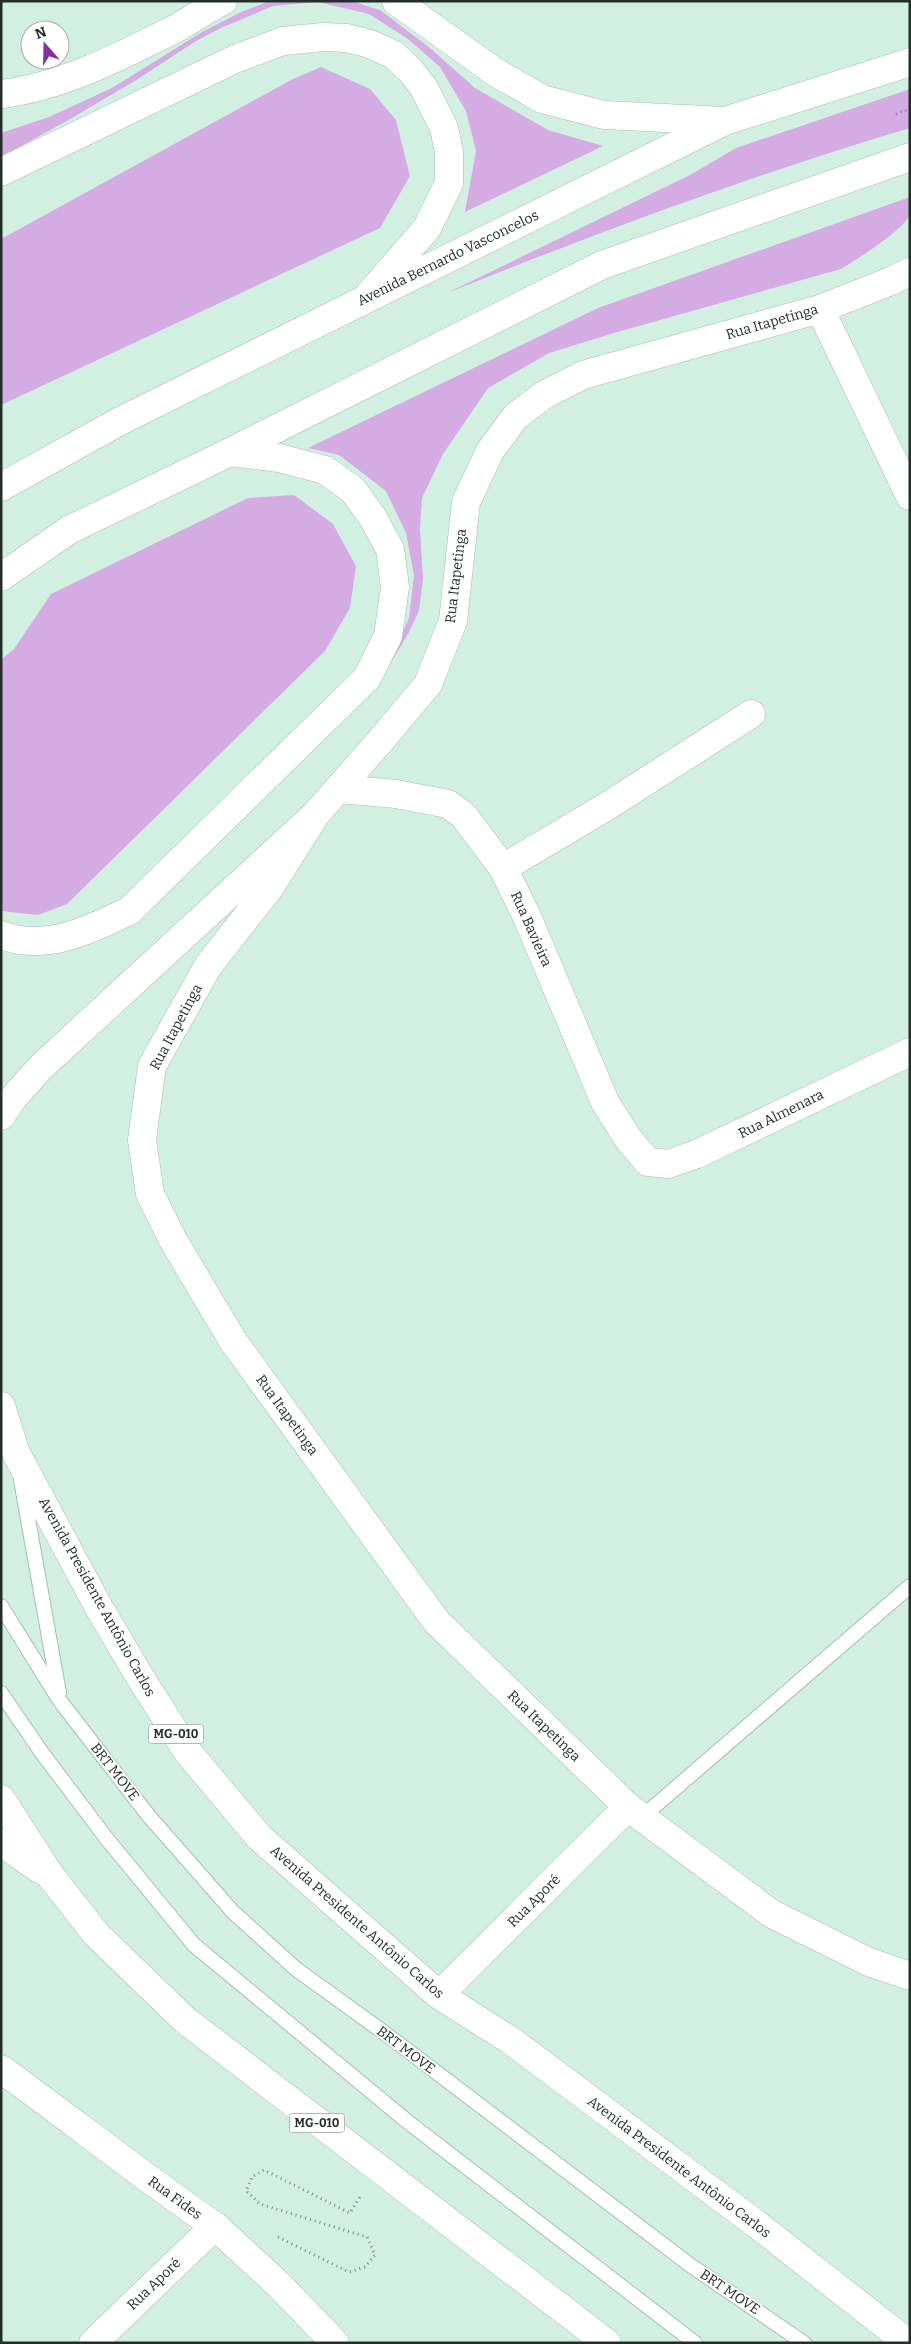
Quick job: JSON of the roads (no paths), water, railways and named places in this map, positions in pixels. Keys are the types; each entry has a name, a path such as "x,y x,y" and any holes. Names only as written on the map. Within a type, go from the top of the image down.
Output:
{"main road":[{"path":"1,94 42,87 85,70 177,28 224,1"},
{"path":"396,1 494,72 542,99 604,115 725,121"},
{"path":"1,172 235,59 283,42 323,37 347,38 370,44 394,55 410,70 424,88 444,128 449,152 449,183 427,228 368,296"},
{"name":"Avenida Bernardo Vasconcelos","path":"1,487 122,420 368,296 725,121 910,62"},
{"path":"1,577 69,530 230,452 602,265 910,157"},
{"name":"Rua Itapetinga","path":"910,272 820,309 583,374 544,395 516,416 490,451 466,502 453,621 428,684 316,814 270,887 208,966 152,1066 142,1140 150,1194 173,1240 233,1340 436,1621 635,1812 772,1914 869,1962 910,1976"},
{"path":"820,309 910,496"},
{"path":"1,935 16,940 51,941 89,930 129,911 367,678 388,636 395,587 390,549 353,490 326,470 279,458 230,452"},
{"path":"503,868 609,805 751,714"},
{"name":"Rua Bavieira","path":"339,789 396,794 448,804 464,815 503,868 528,920 605,1102 629,1140 648,1162"},
{"path":"1,1116 14,1096 41,1067 316,814"},
{"name":"Rua Almenara","path":"648,1162 668,1164 697,1154 910,1052"},
{"name":"Avenida Presidente Antônio Carlos","path":"1,1406 16,1453 98,1606 187,1751 259,1837 439,1995 526,2052 755,2223 908,2343"},
{"name":"MG-010","path":"1,1799 52,1878 96,1934 185,2020 376,2169 607,2343"},
{"name":"Rua Aporé","path":"439,1995 635,1812"},
{"path":"1,1842 52,1878"},
{"name":"Rua Fides","path":"1,2069 214,2226 279,2285 335,2343"},
{"name":"Rua Aporé","path":"93,2343 214,2226"}],"lane":[{"name":"BRT MOVE","path":"16,1453 60,1701"},
{"path":"635,1812 910,1586"},
{"name":"BRT MOVE","path":"1,1606 60,1701 148,1815 233,1912 296,1969 386,2034 690,2265 804,2343"},
{"path":"1,1693 42,1753 107,1839 194,1945 408,2122 695,2343"}]}
